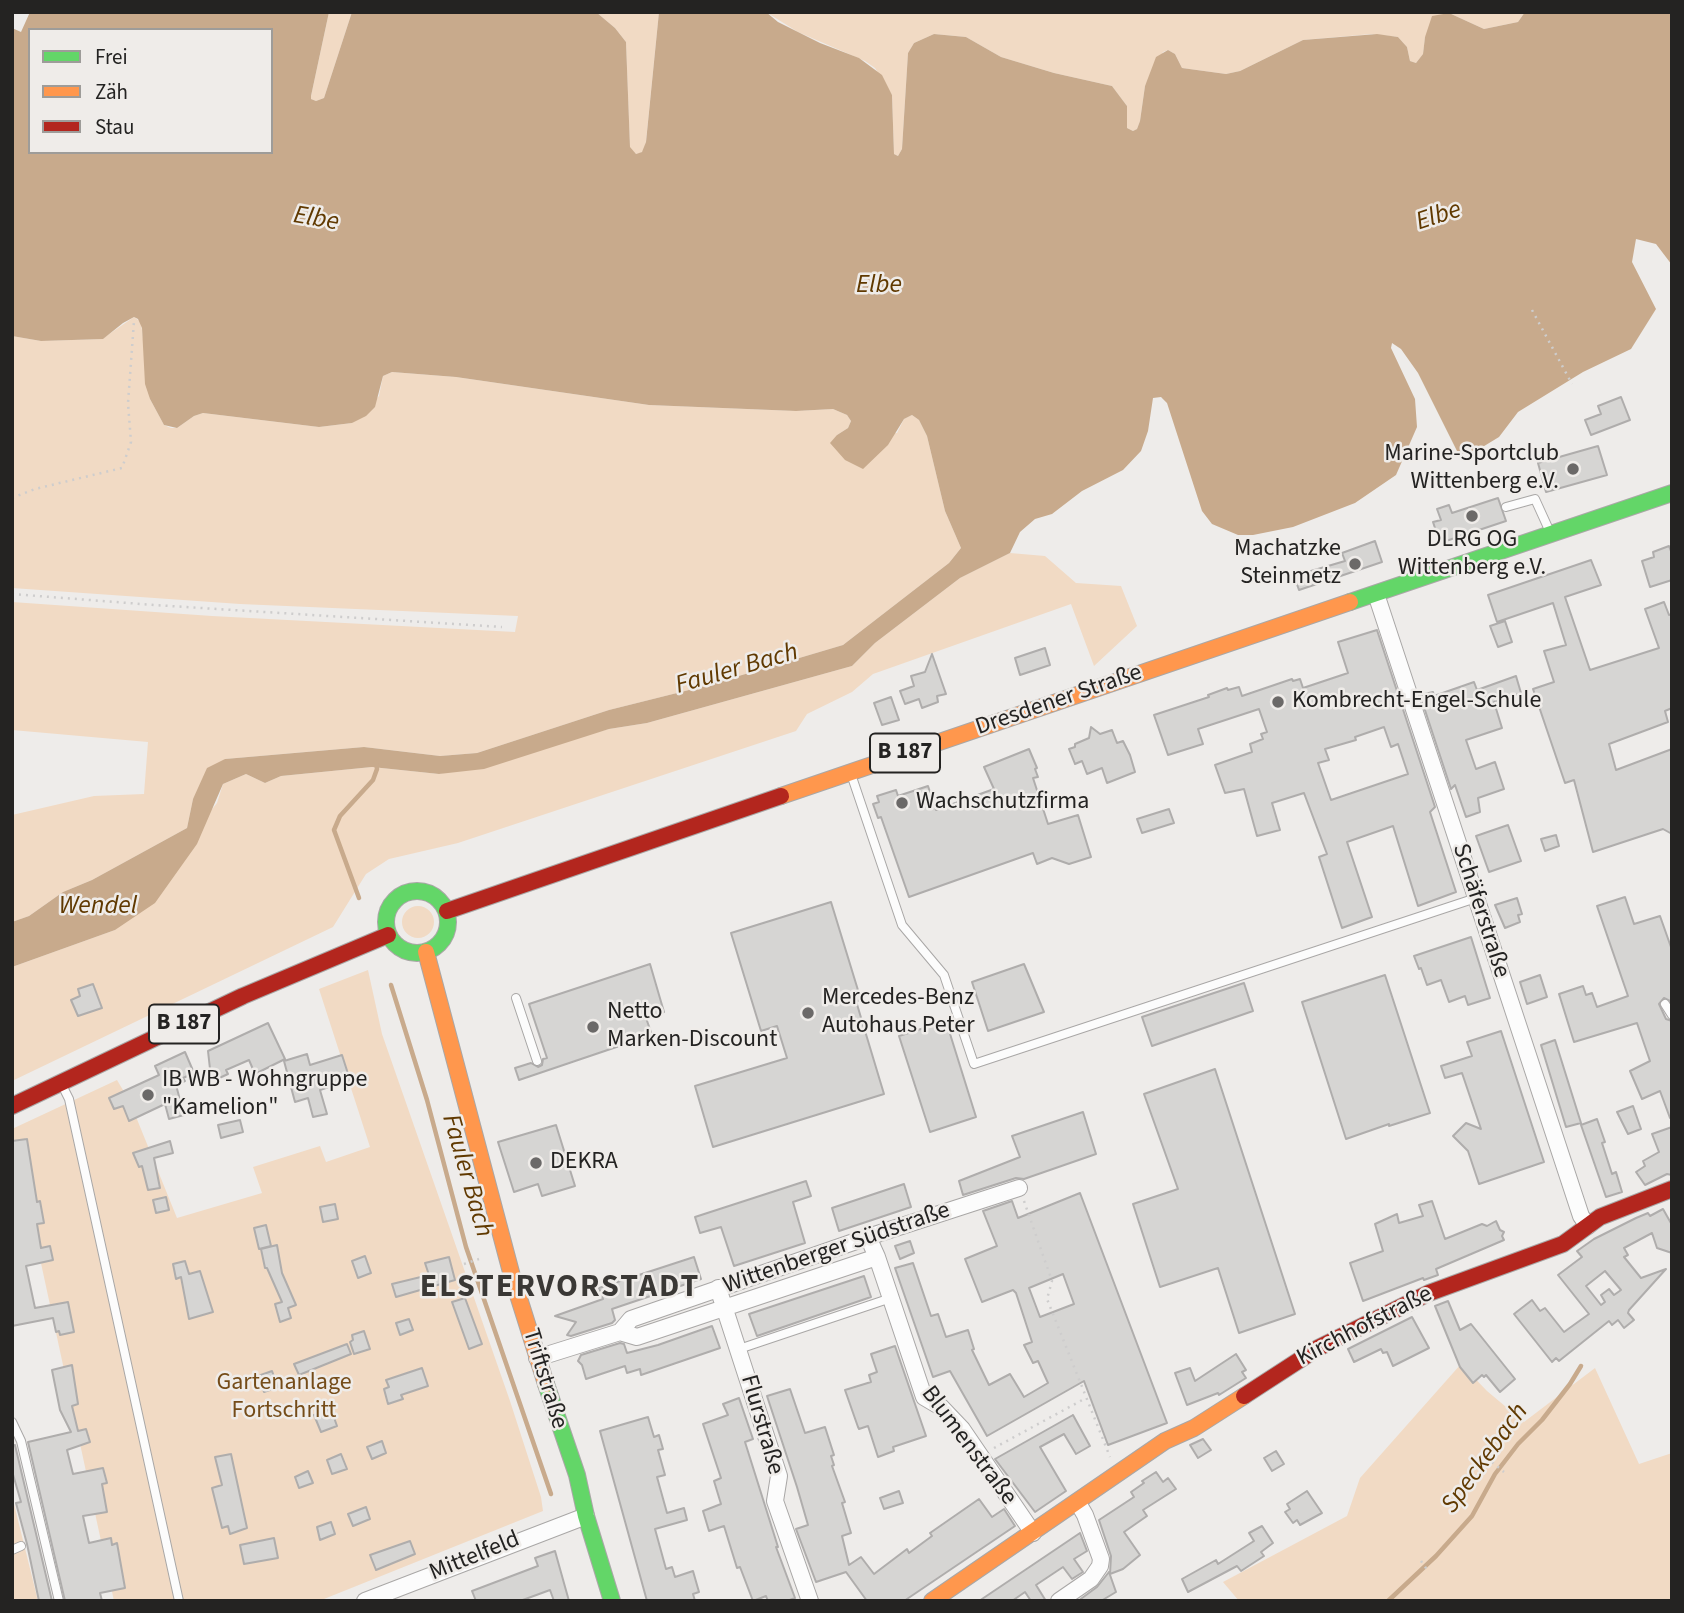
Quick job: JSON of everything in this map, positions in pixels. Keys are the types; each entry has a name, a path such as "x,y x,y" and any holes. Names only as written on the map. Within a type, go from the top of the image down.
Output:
{"main road":[{"name":"Dresdener Straße","path":"447,911 535,878 1672,494"},
{"path":"405,893 430,893 447,911 449,924 445,936 438,946 426,952 408,952 393,943 388,935 388,910 398,897 405,893"},
{"name":"B 187","path":"12,1106 243,996 388,935"},
{"name":"Triftstraße","path":"426,952 502,1238 537,1359 574,1468 612,1601"},
{"name":"Kirchhofstraße","path":"932,1601 1165,1441 1194,1428 1318,1348 1429,1293 1563,1244 1611,1212 1672,1189"}],"street":[{"name":"Schäferstraße","path":"1376,594 1581,1216 1588,1226"},
{"name":"Wittenberger Südstraße","path":"537,1359 620,1332 631,1318 1019,1188"},
{"name":"Blumenstraße","path":"868,1237 924,1396 948,1414 962,1429 1032,1533"},
{"name":"Wittenberger Südstraße","path":"620,1332 637,1338 877,1257"},
{"name":"Flurstraße","path":"718,1288 779,1476 775,1501 810,1601"},
{"path":"1059,1601 1091,1579 1100,1566 1101,1559 1078,1503"},
{"name":"Mittelfeld","path":"365,1601 586,1516"}],"lane":[{"path":"1506,507 1535,499 1551,534"},
{"path":"850,772 902,926 944,975 974,1064 1476,898"},
{"path":"516,998 537,1061"},
{"path":"1665,1004 1672,1015"},
{"path":"61,1083 69,1099 179,1601"},
{"path":"739,1349 891,1298"},
{"path":"12,1422 21,1441 59,1601"},
{"path":"12,1550 21,1546"}],"path":[{"path":"1532,310 1572,383"},
{"path":"12,498 34,489 122,468 131,442 128,403 134,321"},
{"path":"12,594 502,627"},
{"path":"1019,1188 1052,1281 1047,1299 1119,1475"},
{"path":"464,1264 479,1259"},
{"path":"980,1456 1086,1398"},
{"path":"1492,1462 1504,1472"},
{"path":"1421,1561 1428,1571"}],"green space":[{"path":"329,12 352,12 324,98 316,101 311,99 311,96"},
{"path":"596,12 659,12 645,150 640,153 636,154 630,149 626,42 615,28"},
{"path":"766,12 1525,12 1518,22 1484,29 1449,13 1425,37 1423,54 1416,63 1410,61 1407,47 1398,37 1372,34 1303,40 1240,71 1226,74 1182,68 1175,54 1168,50 1163,52 1145,86 1140,121 1137,129 1133,131 1127,128 1127,106 1112,86 1001,57 966,37 934,34 914,43 908,53 902,149 898,156 894,154 892,95 875,68 865,61 798,32"},
{"path":"134,317 141,322 150,399 164,425 171,428 177,428 203,413 319,427 352,423 379,396 383,376 392,372 456,377 649,405 796,411 833,409 847,415 851,421 848,428 837,435 897,433 904,419 912,415 919,420 927,436 945,511 961,548 949,563 843,645 705,686 609,710 477,753 440,756 364,747 225,759 193,799 187,828 92,880 63,892 29,916 12,922 12,815 94,796 144,794 148,742 12,730 12,602 515,632 518,616 240,604 12,588 12,336 41,341 102,339"},
{"path":"1010,553 1045,556 1076,583 1121,586 1137,626 1094,666 1071,604 873,674 852,692 807,714 796,731 458,843 389,859 366,874 333,927 12,1081 12,967 115,930 217,803 223,784 246,774 265,783 281,776 372,767 439,774 609,729 647,723 852,666 875,643 960,578"},
{"path":"418,906 429,911 434,922 429,933 418,938 407,933 402,922 407,911"},
{"name":"Gartenanlage Fortschritt","path":"368,970 382,1034 510,1401 541,1497 543,1511 319,1601 114,1601 12,1129 117,1080 130,1102 177,1218 262,1193 253,1167 320,1146 326,1162 370,1147 319,989"},
{"path":"1461,1364 1487,1391 1524,1422 1595,1368 1639,1464 1672,1453 1672,1601 1239,1601 1223,1582 1347,1516 1360,1478"},
{"path":"12,1496 38,1601 12,1601"}],"water":[{"path":"30,12 329,12 311,96 311,99 316,101 324,98 352,12 596,12 615,28 626,42 630,147 636,154 642,152 646,142 659,12 766,12 778,22 820,43 859,58 882,75 892,95 894,154 898,156 902,149 908,53 914,43 934,34 966,37 1001,57 1112,86 1127,106 1127,128 1133,131 1137,129 1140,121 1145,86 1156,57 1168,50 1175,54 1182,68 1226,74 1240,71 1303,40 1377,34 1398,37 1407,47 1410,61 1416,63 1423,54 1432,16 1449,13 1484,29 1518,22 1525,12 1672,12 1672,265 1656,244 1636,239 1632,262 1656,309 1631,349 1583,372 1518,412 1499,437 1476,451 1461,454 1457,451 1418,373 1401,349 1392,343 1391,348 1415,399 1417,427 1396,475 1355,503 1293,527 1253,535 1238,535 1212,524 1202,511 1167,403 1161,397 1153,398 1148,431 1141,451 1123,470 1082,491 1052,514 1035,519 1020,532 1010,553 960,578 875,643 852,666 647,723 609,729 484,769 439,774 372,767 281,776 265,783 246,774 223,784 197,844 155,903 115,930 12,967 12,922 29,916 63,892 92,880 187,828 193,799 207,768 225,759 364,747 440,756 477,753 609,710 705,686 843,645 949,563 961,548 945,511 927,436 919,420 912,415 904,419 888,445 863,469 845,460 830,443 848,428 851,421 847,415 833,409 796,411 649,405 456,377 392,372 383,376 375,407 366,416 352,423 319,427 203,413 177,428 164,425 145,384 142,328 138,319 134,317 123,323 103,339 41,341 12,336 12,28 21,32"}],"building":[{"path":"1621,397 1630,420 1591,435 1585,420 1601,414 1598,406"},
{"name":"Marine-Sportclub Wittenberg e.V.","path":"1598,446 1607,475 1546,492 1538,463"},
{"name":"DLRG OG Wittenberg e.V.","path":"1498,498 1506,521 1440,543 1433,522 1441,520 1437,509 1449,505 1452,513"},
{"name":"Machatzke Steinmetz","path":"1375,541 1382,562 1299,590 1294,576 1345,561 1342,553"},
{"path":"1669,546 1672,554 1672,580 1650,587 1642,561 1654,557 1653,552"},
{"path":"1591,560 1601,585 1565,597 1590,670 1659,648 1645,609 1664,602 1669,615 1672,614 1672,708 1665,711 1668,722 1609,744 1616,770 1672,749 1672,834 1663,829 1593,852 1574,780 1565,783 1533,689 1554,682 1544,651 1566,645 1553,603 1497,622 1488,595"},
{"path":"1505,621 1512,642 1498,647 1490,626"},
{"path":"1377,630 1435,807 1430,812 1456,892 1418,906 1393,826 1347,842 1372,917 1342,928 1319,857 1327,854 1304,793 1272,803 1280,830 1257,836 1244,789 1225,793 1215,765 1252,752 1250,744 1263,739 1261,734 1267,732 1259,709 1198,729 1203,744 1168,755 1154,715 1209,697 1208,695 1227,688 1239,687 1242,696 1292,679 1300,679 1303,688 1348,673 1338,642","holes":["1384,727 1391,747 1398,744 1408,774 1331,800 1318,763 1329,760 1325,749 1356,740 1355,737"]},
{"path":"1045,648 1050,665 1020,675 1015,658"},
{"path":"932,654 946,694 937,696 938,702 922,708 919,699 905,704 900,691 914,686 911,676 925,672"},
{"path":"1516,676 1521,693 1494,702 1502,728 1466,740 1476,769 1495,762 1504,789 1478,798 1480,812 1466,817 1455,785 1451,789 1420,695 1433,692 1434,696 1474,682 1477,690"},
{"path":"891,697 899,720 882,725 874,703"},
{"path":"1091,727 1100,734 1112,730 1117,743 1123,741 1135,772 1107,783 1102,768 1087,774 1082,761 1075,764 1069,749 1089,738"},
{"path":"1029,749 1037,768 1038,777 1033,778 1048,824 1078,815 1091,857 1069,864 1052,858 1037,864 1033,853 909,897 881,817 878,818 873,804 879,802 877,796 896,790 898,796 928,786 936,810 994,789 984,767"},
{"path":"1169,809 1174,823 1142,833 1137,819"},
{"path":"1508,825 1521,861 1489,872 1476,836"},
{"path":"1556,835 1559,846 1545,851 1541,839"},
{"path":"1625,897 1634,924 1660,916 1672,950 1672,1002 1664,998 1659,1004 1666,1019 1672,1021 1672,1118 1660,1091 1642,1099 1630,1071 1650,1061 1637,1023 1574,1042 1559,994 1583,986 1586,995 1592,993 1597,1007 1628,996 1597,906"},
{"path":"1517,898 1522,914 1518,915 1520,922 1505,928 1495,905"},
{"name":"Mercedes-Benz Autohaus Peter","path":"831,902 861,1000 856,1001 884,1094 713,1147 695,1086 787,1058 777,1026 761,1031 731,933"},
{"path":"1471,937 1490,998 1468,1005 1465,996 1449,1002 1441,980 1427,985 1414,956"},
{"name":"Netto Marken-Discount","path":"650,964 664,1012 646,1018 652,1035 519,1080 515,1068 531,1063 538,1067 542,1065 543,1059 547,1058 529,1004"},
{"path":"1024,964 1044,1012 988,1031 972,982"},
{"path":"1385,975 1430,1113 1346,1139 1302,1002"},
{"path":"1540,975 1547,997 1527,1004 1520,982"},
{"path":"1244,983 1253,1011 1152,1046 1142,1017"},
{"path":"93,984 102,1008 78,1016 71,1000 80,996 78,989"},
{"path":"946,1021 976,1117 930,1132 899,1036"},
{"path":"268,1023 285,1059 255,1074 249,1060 226,1070 228,1074 215,1080 210,1069 208,1051"},
{"path":"1501,1031 1544,1162 1479,1184 1468,1151 1453,1136 1466,1123 1481,1129 1462,1073 1445,1078 1441,1066 1472,1056 1467,1042"},
{"path":"1555,1040 1581,1123 1566,1127 1541,1045"},
{"path":"185,1052 194,1073 176,1085 184,1115 169,1119 165,1104 129,1121 123,1106 114,1109 109,1098 159,1075 155,1066"},
{"path":"307,1054 310,1065 342,1055 350,1080 320,1090 327,1114 313,1117 308,1098 295,1102 284,1061"},
{"path":"1215,1069 1295,1314 1239,1333 1218,1268 1160,1287 1133,1204 1178,1189 1144,1094"},
{"path":"1633,1106 1641,1129 1628,1134 1617,1112"},
{"path":"1083,1112 1096,1154 1024,1179 1016,1178 963,1195 959,1181 1020,1157 1012,1136"},
{"path":"1597,1119 1612,1174 1616,1172 1622,1192 1606,1197 1581,1125"},
{"path":"240,1120 243,1132 221,1138 218,1125"},
{"name":"DEKRA","path":"556,1125 575,1186 542,1196 538,1184 514,1192 498,1142"},
{"path":"1672,1127 1672,1175 1667,1174 1645,1185 1636,1172 1645,1166 1643,1161 1659,1152 1652,1134"},
{"path":"27,1139 37,1202 40,1201 44,1223 37,1224 41,1248 50,1246 53,1260 26,1266 35,1308 68,1302 74,1332 60,1335 59,1331 56,1332 53,1318 12,1326 12,1141"},
{"path":"170,1141 173,1153 154,1158 160,1188 148,1190 142,1166 139,1167 133,1153"},
{"path":"806,1181 811,1196 793,1202 805,1243 734,1266 721,1227 700,1233 695,1217"},
{"path":"904,1184 911,1207 839,1231 832,1208"},
{"path":"1080,1193 1167,1423 1108,1445 1084,1381 987,1436 950,1371 933,1377 895,1268 913,1263 931,1316 938,1314 946,1337 968,1330 974,1349 972,1350 989,1385 1010,1374 1024,1397 1048,1383 1038,1361 1033,1363 1024,1345 1032,1342 1016,1293 1013,1290 982,1302 965,1259 997,1246 983,1211 1012,1201 1018,1218","holes":["1063,1274 1074,1304 1040,1317 1029,1288"]},
{"path":"166,1197 169,1210 156,1213 153,1200"},
{"path":"1432,1201 1445,1239 1496,1221 1504,1232 1504,1240 1436,1269 1438,1275 1363,1301 1350,1263 1383,1251 1375,1224 1397,1214 1399,1223 1423,1216 1419,1205"},
{"path":"335,1204 338,1219 323,1222 320,1207"},
{"path":"1663,1209 1672,1225 1672,1253 1657,1248 1652,1233 1624,1248 1628,1255 1624,1257 1641,1278 1666,1269 1629,1310 1628,1313 1634,1320 1624,1328 1618,1320 1612,1325 1609,1321 1559,1361 1556,1358 1552,1362 1514,1314 1532,1300 1540,1311 1545,1308 1564,1332 1589,1314 1558,1275 1582,1257 1577,1251 1594,1239 1648,1213 1650,1216","holes":["1605,1271 1621,1290 1614,1295 1609,1289 1601,1295 1605,1302 1601,1305 1586,1286"]},
{"path":"266,1225 271,1246 259,1249 254,1228"},
{"path":"910,1241 914,1253 900,1259 895,1246"},
{"path":"277,1245 282,1273 296,1305 288,1308 291,1318 280,1322 275,1304 282,1302 265,1268 261,1249"},
{"path":"365,1256 371,1273 358,1278 352,1261"},
{"path":"449,1257 455,1280 396,1297 392,1284 429,1275 425,1263"},
{"path":"694,1257 701,1279 612,1309 615,1320 612,1323 571,1336 567,1335 576,1322 555,1316 603,1299 599,1288"},
{"path":"185,1261 189,1274 200,1271 213,1312 189,1319 181,1277 176,1279 173,1264"},
{"path":"864,1276 871,1297 757,1336 749,1314"},
{"path":"465,1298 482,1344 469,1349 452,1302"},
{"path":"1448,1301 1460,1330 1471,1324 1515,1379 1500,1392 1486,1375 1473,1383 1460,1367 1435,1306"},
{"path":"1412,1317 1429,1348 1393,1366 1387,1352 1383,1353 1381,1349 1354,1362 1348,1349"},
{"path":"409,1319 413,1330 400,1335 396,1323"},
{"path":"712,1326 720,1348 641,1375 640,1369 627,1373 625,1366 586,1379 578,1361 581,1355 620,1343 624,1344 627,1353"},
{"path":"364,1331 370,1349 354,1354 350,1342 353,1340 352,1335"},
{"path":"347,1344 351,1354 299,1375 294,1364"},
{"path":"895,1346 926,1436 893,1447 894,1451 878,1457 868,1426 859,1429 845,1390 871,1382 869,1375 877,1372 871,1354"},
{"path":"1236,1354 1246,1370 1242,1372 1246,1378 1219,1395 1218,1393 1187,1405 1175,1373 1190,1368 1195,1381"},
{"path":"72,1365 78,1404 72,1406 78,1431 86,1429 90,1442 67,1450 73,1474 103,1468 107,1483 102,1484 107,1512 83,1516 89,1543 111,1538 112,1545 117,1543 125,1588 100,1593 102,1601 65,1601 28,1442 71,1432 60,1410 52,1370"},
{"path":"422,1368 428,1386 401,1395 403,1399 388,1404 384,1389 389,1387 386,1380"},
{"path":"272,1371 278,1387 264,1392 258,1376"},
{"path":"790,1389 805,1433 825,1427 834,1455 831,1456 832,1466 845,1502 842,1503 851,1533 842,1536 849,1565 861,1557 874,1574 907,1549 909,1553 932,1536 930,1533 979,1499 992,1517 1004,1509 1015,1526 904,1601 867,1601 846,1572 816,1582 796,1529 808,1525 767,1396"},
{"path":"739,1398 753,1439 745,1442 776,1547 795,1598 787,1601 768,1601 766,1596 753,1601 740,1567 737,1568 724,1526 709,1531 703,1511 721,1504 714,1481 721,1478 703,1424 728,1415 723,1404"},
{"path":"331,1409 337,1426 321,1432 314,1415"},
{"path":"1073,1415 1090,1446 1076,1454 1064,1434 1040,1447 1066,1491 1035,1512 995,1459"},
{"path":"648,1417 654,1437 659,1435 663,1449 658,1450 665,1475 657,1477 667,1513 684,1508 687,1520 655,1529 666,1569 672,1567 675,1577 693,1571 699,1592 693,1594 695,1601 647,1601 600,1431"},
{"path":"1203,1439 1211,1450 1198,1458 1190,1445"},
{"path":"382,1441 386,1453 372,1459 367,1447"},
{"path":"15,1445 52,1601 39,1601 16,1503 21,1502 12,1471 12,1446"},
{"path":"1276,1451 1284,1464 1272,1471 1264,1458"},
{"path":"231,1454 247,1528 230,1534 228,1526 222,1528 212,1488 222,1485 215,1457"},
{"path":"341,1454 347,1469 332,1474 327,1460"},
{"path":"308,1471 313,1483 299,1488 295,1477"},
{"path":"1156,1472 1163,1482 1168,1478 1176,1489 1143,1510 1147,1516 1124,1532 1140,1555 1123,1569 1110,1574 1111,1556 1099,1520 1134,1497 1131,1492"},
{"path":"899,1491 903,1503 884,1509 880,1498"},
{"path":"1307,1491 1322,1513 1300,1525 1297,1520 1293,1523 1285,1512 1290,1509 1287,1504"},
{"path":"366,1507 370,1519 353,1526 348,1514"},
{"path":"331,1522 335,1534 320,1540 317,1527"},
{"path":"1262,1526 1273,1543 1261,1552 1264,1556 1241,1571 1237,1566 1188,1592 1182,1579 1216,1560 1218,1564 1254,1541 1249,1533"},
{"path":"1080,1533 1087,1551 1074,1559 1083,1572 1072,1579 1063,1567 1036,1585 1046,1601 1031,1601 1025,1592 1012,1601 979,1601"},
{"path":"274,1538 278,1558 244,1564 240,1545"},
{"path":"410,1541 415,1554 376,1570 370,1555"},
{"path":"555,1551 569,1601 554,1601 550,1590 520,1601 476,1601 472,1591 538,1566 535,1558"},
{"path":"1109,1572 1116,1592 1101,1601 1078,1601 1097,1587"}],"waterway":[{"name":"Fauler Bach","path":"359,898 334,830 340,816 373,780 376,763"},
{"name":"Fauler Bach","path":"391,985 427,1100 466,1247 551,1494"},
{"name":"Speckebach","path":"1388,1601 1436,1556 1472,1516 1495,1474 1518,1444 1542,1420 1581,1366"}],"traffic: fast":[{"path":"1350,602 1672,493"},
{"path":"411,891 423,891 439,900 446,910 448,922 446,934 439,944 423,953 411,953 400,948 391,939 386,928 386,916 391,905 400,896 411,891"},
{"path":"546,1384 577,1475 586,1516 612,1601"}],"traffic: slow":[{"path":"781,796 1350,602"},
{"path":"426,952 512,1276 546,1384"},
{"path":"932,1601 1165,1441 1194,1428 1244,1396"}],"traffic: jam":[{"path":"447,911 781,796"},
{"path":"12,1106 243,996 388,935"},
{"path":"1244,1396 1318,1348 1429,1293 1563,1244 1600,1217 1672,1189"}],"place":[{"name":"Marine-Sportclub Wittenberg e.V.","path":"1573,469"},
{"name":"DLRG OG Wittenberg e.V.","path":"1472,516"},
{"name":"Machatzke Steinmetz","path":"1355,564"},
{"name":"Kombrecht-Engel-Schule","path":"1278,702"},
{"name":"Wachschutzfirma","path":"902,803"},
{"name":"Mercedes-Benz Autohaus Peter","path":"808,1013"},
{"name":"Netto Marken-Discount","path":"593,1027"},
{"name":"IB WB - Wohngruppe \"Kamelion\"","path":"148,1095"},
{"name":"DEKRA","path":"536,1163"}],"district":[{"name":"ELSTERVORSTADT","path":"560,1289"}],"water label":[{"name":"Elbe","path":"1439,217"},
{"name":"Elbe","path":"316,220"},
{"name":"Elbe","path":"879,286"},
{"name":"Wendel","path":"98,907"}]}
